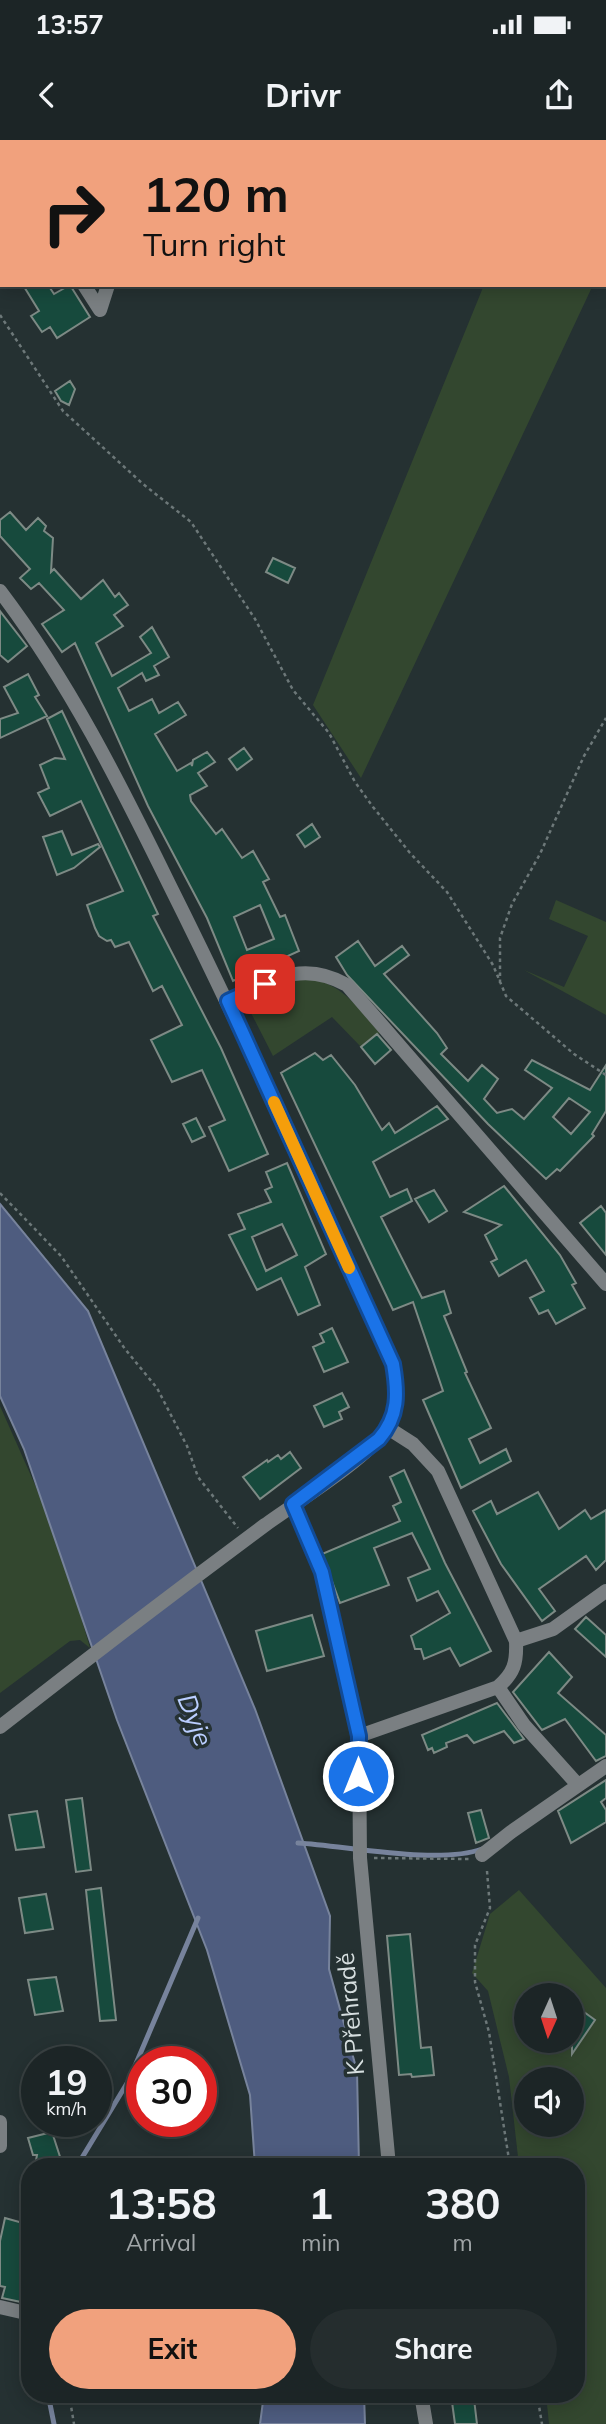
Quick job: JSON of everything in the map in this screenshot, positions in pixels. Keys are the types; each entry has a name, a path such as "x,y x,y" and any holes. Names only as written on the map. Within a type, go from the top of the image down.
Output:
{"street":[{"path":"85,287 100,310 107,287"},
{"path":"0,591 37,639 74,699 228,1001 393,1364 396,1408 388,1428 365,1451 217,1560 0,1727"},
{"path":"228,1001 283,976 304,972 321,973 348,985 606,1284"},
{"path":"359,1736 498,1688 513,1674 516,1641 439,1471 414,1444 388,1428"},
{"path":"516,1641 534,1638 553,1629 606,1591"},
{"path":"498,1688 524,1725 578,1785"},
{"name":"K Přehradě","path":"359,1736 360,1852 388,2158"},
{"path":"486,1853 606,1766"},
{"path":"0,2122 0,2146"},
{"path":"0,2307 21,2311"},
{"path":"422,2403 426,2424"}],"lane":[{"path":"293,1504 322,1572 359,1736"}],"path":[{"path":"0,315 64,411 143,484 191,522 256,620 293,690 329,733 355,782 410,853 447,892 493,965 506,996 606,1075"},
{"path":"500,986 500,938 512,904 540,854 584,756 606,718"},
{"path":"0,1193 61,1256 125,1349 157,1388 187,1446 198,1477 247,1538"},
{"path":"360,1852 464,1860 486,1853 490,1908 475,1945 475,1982 489,2032 509,2158"},
{"path":"70,2403 74,2424"},
{"path":"538,2403 542,2424"}],"green space":[{"path":"483,287 592,287 361,778 313,705"},
{"path":"556,900 606,922 606,1015 524,970 564,987 588,936 549,919"},
{"path":"299,978 313,979 335,988 354,1003 380,1033 362,1048 332,1017 273,1056 250,1011 271,990"},
{"path":"0,1406 56,1532 90,1648 80,1640 70,1641 0,1693"},
{"path":"519,1890 606,1988 606,2424 549,2424 547,2403 585,2403 585,2158 518,2158 516,2137 584,2137 584,2067 514,2067 514,2121 509,2077 488,1991 472,1973 490,1914"}],"water":[{"name":"Dyje","path":"0,1204 88,1311 255,1709 330,1916 329,1969 357,2071 359,2158 254,2158 250,2095 207,1950 117,1720 24,1449 0,1396"},
{"path":"263,2403 364,2403 365,2424 260,2424"}],"building":[{"path":"24,287 49,287 54,294 71,287 90,317 57,338 50,327 42,332 31,316 39,311"},
{"path":"70,381 75,389 69,405 61,401 55,391"},
{"path":"10,512 26,530 38,518 46,526 44,531 53,538 51,572 54,569 81,599 103,580 115,597 119,593 128,605 114,615 123,626 96,643 112,676 151,653 140,637 152,627 169,657 154,666 159,675 146,681 142,673 118,688 129,711 152,699 159,713 178,702 186,715 155,734 177,771 191,763 192,766 193,760 207,752 215,762 198,773 207,786 190,795 191,801 216,834 222,829 242,858 253,851 269,879 263,882 280,917 285,915 299,951 233,981 207,918 148,806 75,643 62,652 42,624 64,610 39,583 31,589 20,578 30,569 0,536 0,520","holes":["260,905 274,939 247,950 234,917"]},
{"path":"273,558 295,568 288,583 266,572"},
{"path":"0,611 27,646 8,662 0,655"},
{"path":"28,674 39,695 35,697 47,716 0,738 0,719 18,713 4,687"},
{"path":"62,711 158,914 153,916 221,1048 268,1154 229,1171 209,1127 225,1120 202,1070 172,1082 151,1040 182,1025 162,986 153,991 129,942 115,947 111,940 107,941 99,936 95,928 87,905 123,891 81,801 50,816 38,793 49,788 40,765 55,758 65,759 47,719"},
{"path":"244,748 252,759 237,770 229,759"},
{"path":"312,824 320,837 305,847 297,835"},
{"path":"62,831 72,855 98,844 100,847 74,868 57,875 43,837"},
{"path":"358,941 375,966 402,946 409,955 384,974 437,1033 447,1048 441,1054 468,1081 482,1065 498,1079 484,1099 497,1113 512,1109 524,1119 552,1088 525,1070 532,1060 590,1090 606,1065 606,1111 592,1134 594,1136 560,1171 557,1169 546,1179 488,1124 347,975 336,957","holes":["569,1098 590,1112 571,1134 553,1117"]},
{"path":"377,1034 391,1050 375,1064 361,1047"},
{"path":"315,1053 323,1060 331,1055 355,1085 382,1130 389,1123 395,1133 437,1106 448,1119 373,1162 390,1197 407,1189 412,1201 381,1217 422,1298 444,1291 451,1313 444,1316 467,1372 465,1373 491,1428 469,1439 480,1463 506,1449 511,1461 461,1488 423,1400 443,1391 413,1302 393,1310 281,1073"},
{"path":"196,1118 205,1136 192,1142 183,1124"},
{"path":"287,1163 326,1254 305,1267 320,1305 298,1315 281,1278 257,1290 229,1235 245,1229 238,1214 271,1202 265,1190 272,1187 266,1172","holes":["282,1224 297,1255 266,1271 252,1237"]},
{"path":"504,1186 560,1255 576,1283 572,1285 585,1308 556,1324 548,1310 539,1314 530,1298 544,1291 526,1260 499,1276 491,1262 497,1259 485,1235 501,1225 464,1212"},
{"path":"434,1190 447,1211 429,1222 415,1199"},
{"path":"601,1206 606,1213 606,1255 580,1223"},
{"path":"332,1328 348,1362 324,1372 313,1347 324,1342 320,1334"},
{"path":"342,1393 349,1407 339,1412 342,1419 324,1427 314,1406"},
{"path":"290,1452 301,1468 260,1499 243,1477 267,1460 268,1462 278,1455 281,1459"},
{"path":"404,1470 445,1563 491,1651 460,1666 450,1648 424,1659 421,1649 415,1649 411,1636 450,1613 438,1591 417,1601 408,1578 430,1569 412,1533 374,1548 389,1585 340,1603 322,1554 400,1521 393,1506 401,1502 390,1477"},
{"path":"538,1492 559,1529 585,1510 591,1519 606,1510 606,1560 596,1570 586,1556 539,1589 555,1611 542,1621 501,1564 473,1511 491,1501 497,1514"},
{"path":"312,1615 324,1656 267,1671 256,1631"},
{"path":"586,1617 606,1635 606,1657 575,1629"},
{"path":"549,1652 572,1677 558,1693 606,1735 606,1756 596,1761 565,1719 542,1730 513,1692"},
{"path":"497,1703 524,1739 514,1743 504,1731 474,1743 467,1735 446,1743 447,1747 434,1753 432,1748 428,1750 422,1735"},
{"path":"606,1780 606,1798 601,1802 606,1810 606,1822 571,1843 558,1811"},
{"path":"82,1798 91,1870 76,1872 66,1800"},
{"path":"481,1810 489,1838 476,1843 468,1813"},
{"path":"37,1811 44,1847 16,1850 9,1815"},
{"path":"101,1888 116,2020 100,2021 86,1890"},
{"path":"46,1894 53,1929 25,1933 19,1898"},
{"path":"410,1934 421,2048 431,2047 434,2075 399,2075 387,1936"},
{"path":"56,1977 63,2011 35,2015 28,1980"},
{"path":"584,2012 595,2020 584,2036"},
{"path":"54,2137 60,2158 36,2158 37,2155 33,2155 28,2138"},
{"path":"5,2218 21,2222 21,2302 2,2298 5,2287 0,2286 0,2241"},
{"path":"452,2403 474,2403 477,2424 455,2424"}],"waterway":[{"path":"298,1843 418,1855 464,1853 482,1849"},
{"path":"82,2158 129,2080 198,1918"},
{"path":"50,2403 54,2424"}],"slow traffic":[{"path":"274,1102 349,1268"}],"route":[{"path":"265,984 228,1001 393,1364 397,1389 396,1408 388,1428 379,1439 293,1504 322,1572 359,1736 358,1776"}]}
